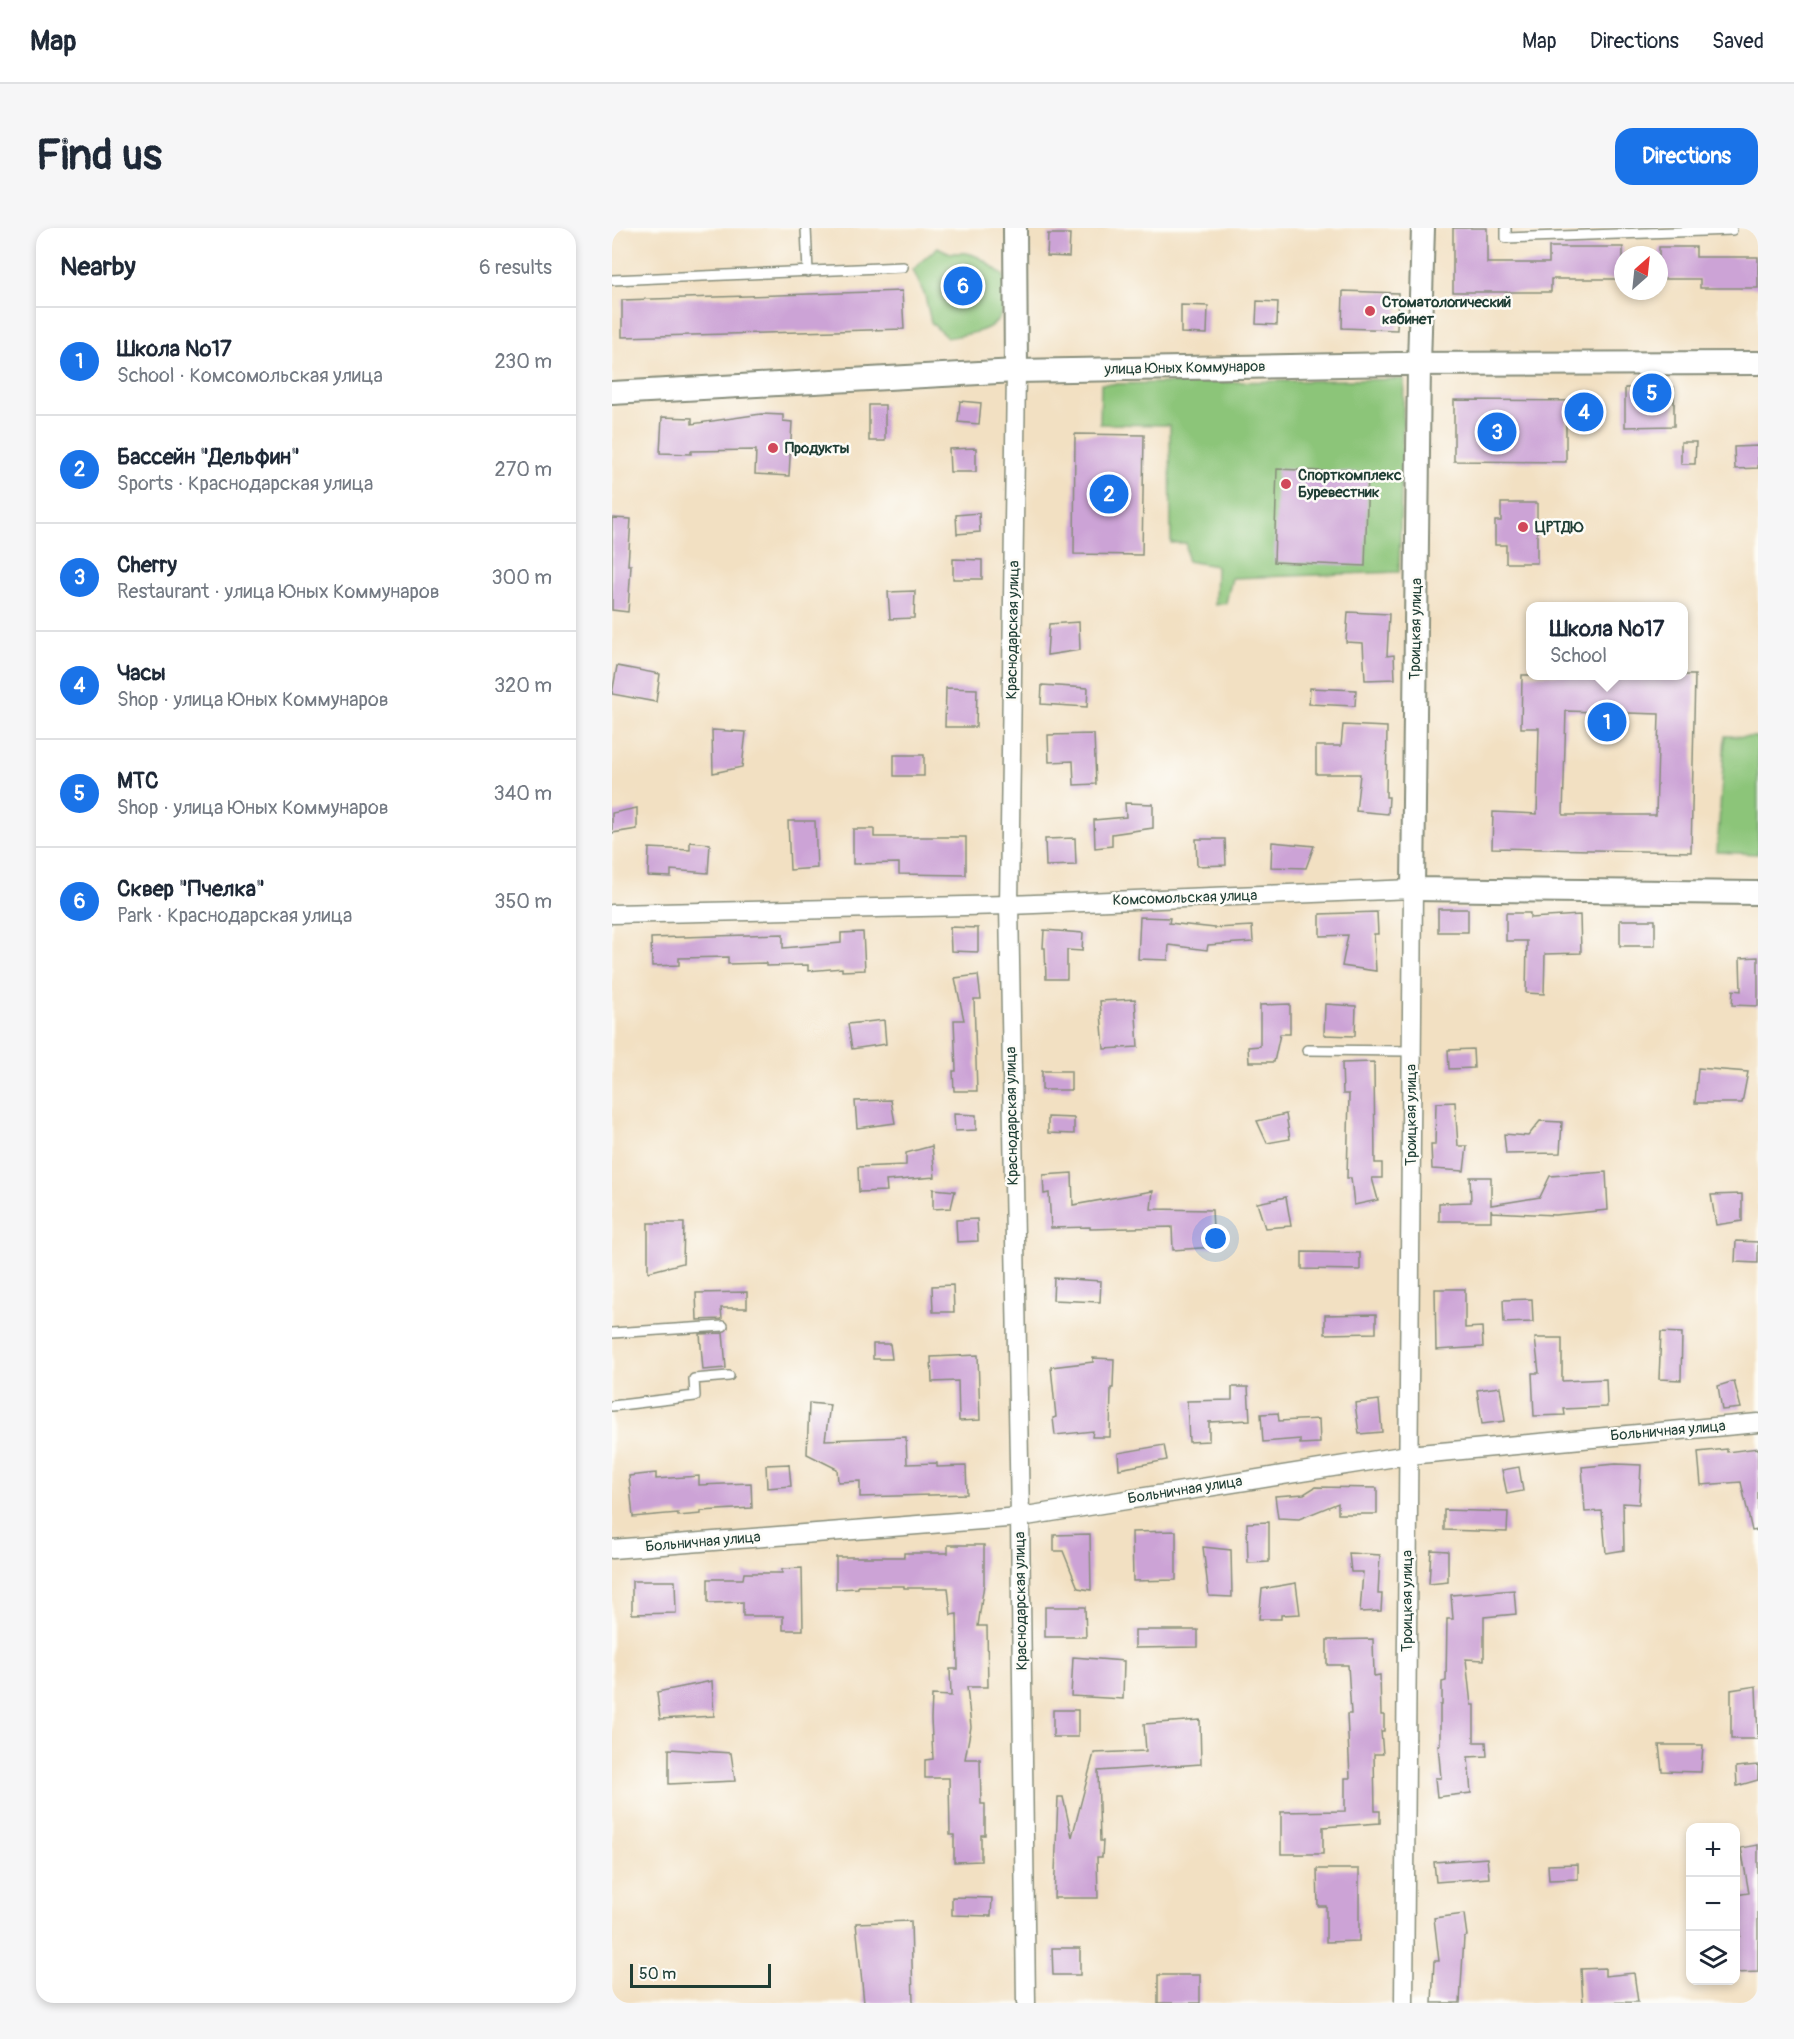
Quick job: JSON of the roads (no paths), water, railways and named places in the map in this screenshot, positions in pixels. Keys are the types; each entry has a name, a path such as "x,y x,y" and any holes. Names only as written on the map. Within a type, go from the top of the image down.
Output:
{"street":[{"name":"Краснодарская улица","path":"1015,228 1016,371 1009,905 1026,2003"},
{"name":"Троицкая улица","path":"1404,2003 1413,889 1419,364 1423,228"},
{"name":"улица Юных Коммунаров","path":"612,393 1016,371 1419,364 1758,363"},
{"name":"Комсомольская улица","path":"612,914 1009,905 1413,889 1758,892"},
{"name":"Больничная улица","path":"612,1550 1020,1516 1408,1455 1758,1423"}],"lane":[{"path":"806,228 808,272"},
{"path":"1506,228 1506,238 1732,230 1732,228"},
{"path":"612,280 903,267"},
{"path":"1307,1050 1412,1051"},
{"path":"612,1332 723,1326"},
{"path":"612,1406 695,1396 694,1379 729,1376"}],"place":[{"name":"Сквер \"Пчелка\"","path":"963,286"},
{"name":"Стоматологический кабинет","path":"1370,311"},
{"name":"МТС","path":"1652,393"},
{"name":"Часы","path":"1584,412"},
{"name":"Cherry","path":"1497,432"},
{"name":"Продукты","path":"773,448"},
{"name":"Cпорткомплекс Буревестник","path":"1286,484"},
{"name":"Бассейн \"Дельфин\"","path":"1109,494"},
{"name":"ЦРТДЮ","path":"1523,527"},
{"name":"Школа №17","path":"1607,722"}]}
